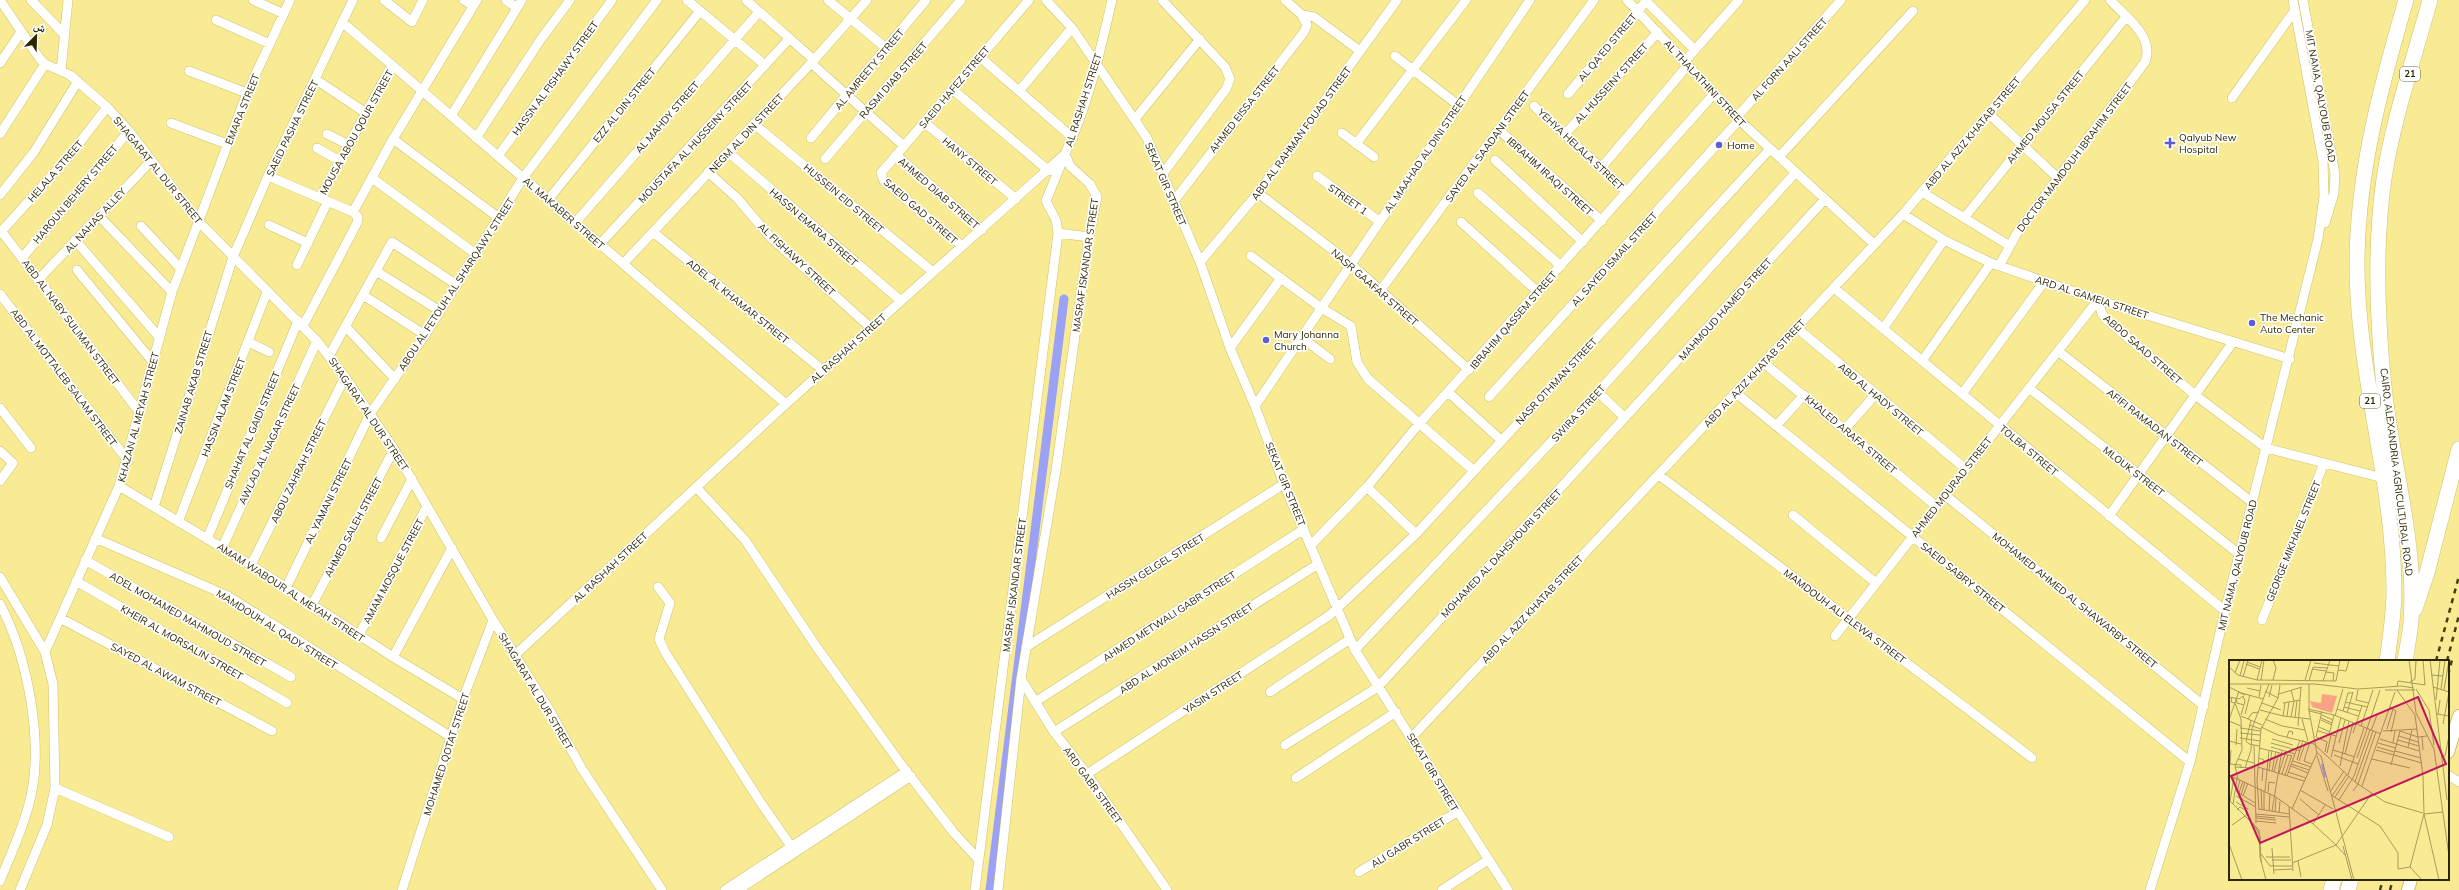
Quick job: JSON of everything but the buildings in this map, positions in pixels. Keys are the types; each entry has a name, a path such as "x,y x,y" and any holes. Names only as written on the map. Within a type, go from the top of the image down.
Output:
{"highway":[{"name":"CAIRO, ALEXANDRIA AGRICULTURAL ROAD","path":"2387,660 2394,590 2383,478 2368,388 2357,261 2359,211 2368,141 2406,0"},
{"name":"CAIRO, ALEXANDRIA AGRICULTURAL ROAD","path":"2404,660 2411,621 2408,551 2384,388 2378,312 2378,252 2380,210 2390,149 2430,0"},
{"path":"2411,621 2427,573 2459,449"},
{"path":"2331,890 2334,880"},
{"path":"2348,890 2351,880"}],"main road":[{"path":"2449,749 2459,716"},
{"path":"2408,890 2411,880"}],"street":[{"name":"SHAGARAT AL DUR STREET","path":"0,0 21,32 45,64 78,81 107,107 129,131 198,221 317,341 345,377 394,449 493,620 550,711 582,770 662,890"},
{"path":"31,0 65,35"},
{"path":"60,71 68,0"},
{"path":"253,0 284,14"},
{"name":"EMARA STREET","path":"198,221 247,93 290,0"},
{"name":"SAEID PASHA STREET","path":"233,257 268,176 353,0"},
{"path":"384,0 412,22 423,0"},
{"path":"268,176 353,212 392,139 475,3 464,0"},
{"path":"451,116 520,4 506,0"},
{"path":"476,138 541,40 570,0"},
{"name":"HASSN AL FISHAWY STREET","path":"498,156 612,0"},
{"name":"ABOU AL FETOUH AL SHARQAWY STREET","path":"370,414 425,335 477,255 523,178 657,0"},
{"path":"687,0 765,65"},
{"path":"746,0 865,112 904,146"},
{"path":"828,0 886,48"},
{"name":"NEGM AL DIN STREET","path":"623,264 812,62 867,0"},
{"name":"AL AMREETY STREET","path":"811,138 925,0"},
{"name":"RASMI DIAB STREET","path":"825,159 961,0"},
{"name":"SAEID HAFEZ STREET","path":"881,175 1028,0"},
{"name":"SEKAT GIR STREET","path":"1046,0 1072,28 1136,119 1147,138 1200,262 1230,348 1256,406 1284,484 1355,650 1412,737 1457,812 1508,890"},
{"name":"AL RASHAH STREET","path":"515,655 786,404 962,246 1049,171 1066,154 1073,138 1097,63 1112,0"},
{"path":"1162,0 1226,67 1230,79 1226,89 1162,175"},
{"name":"ABD AL RAHMAN FOUAD STREET","path":"1200,262 1258,194 1397,0"},
{"path":"1356,144 1466,0"},
{"name":"AL MAAHAD AL DINI STREET","path":"1256,406 1350,263 1530,0"},
{"name":"SAYED AL SAADANI STREET","path":"1380,292 1594,0"},
{"name":"AL THALATHINI STREET","path":"1627,0 1738,119 1874,244"},
{"name":"AL THALATHINI STREET","path":"1646,0 1695,50"},
{"name":"AL QA'ED STREET","path":"1568,94 1646,0"},
{"path":"1601,168 1695,50 1739,0"},
{"name":"AL FORN AALI STREET","path":"1738,119 1841,0"},
{"name":"ABD AL AZIZ KHATAB STREET","path":"1412,737 1903,214 2085,0"},
{"path":"2110,0 2126,17"},
{"name":"MIT NAMA, QALYOUB ROAD","path":"2150,890 2190,762 2225,611 2290,359 2318,239 2324,196 2323,161 2293,0"},
{"name":"MIT NAMA, QALYOUB ROAD","path":"2303,0 2335,174 2334,193 2318,239"},
{"path":"1288,1 1302,16 1314,17 1360,51"},
{"path":"2232,98 2295,10"},
{"name":"EZZ AL DIN STREET","path":"548,200 700,11"},
{"path":"1779,157 1913,11"},
{"name":"AL MAHDY STREET","path":"575,222 759,12"},
{"name":"AHMED EISSA STREET","path":"1174,201 1304,32 1307,25 1302,16"},
{"name":"DOCTOR MAMDOUH IBRAHIM STREET","path":"1922,361 2010,246 2058,178 2145,62 2148,48 2142,34 2126,17"},
{"name":"AHMED MOUSA STREET","path":"1964,218 2126,17"},
{"path":"216,20 270,44"},
{"name":"AL MAKABER STREET","path":"342,22 786,404"},
{"path":"1018,91 1072,28"},
{"path":"0,63 21,32"},
{"name":"AL HUSSEINY STREET","path":"1565,134 1658,32"},
{"name":"MOUSTAFA AL HUSSEINY STREET","path":"600,244 789,39"},
{"path":"1136,119 1200,39"},
{"path":"1395,56 1458,105"},
{"path":"980,57 1073,138"},
{"path":"0,134 45,64"},
{"name":"MOUSA ABOU QOUR STREET","path":"297,265 308,243 340,161 392,65"},
{"path":"189,71 247,93"},
{"path":"315,79 366,113"},
{"path":"0,195 34,152 78,81"},
{"path":"952,89 1049,171"},
{"name":"IBRAHIM QASSEM STREET","path":"1311,545 1367,487 1418,425 1469,370 1714,95"},
{"name":"YEHYA HELALA STREET","path":"1534,106 1627,192"},
{"name":"HELALA STREET","path":"1,232 72,154 107,107"},
{"path":"1989,114 2058,178"},
{"name":"AL SAYED ISMAIL STREET","path":"1489,397 1738,119"},
{"name":"HANY STREET","path":"924,122 1016,199"},
{"path":"171,123 227,144"},
{"name":"HUSSEIN EID STREET","path":"754,124 933,272"},
{"name":"IBRAHIM IRAQI STREET","path":"1499,130 1602,221"},
{"name":"HAROUN BEHERY STREET","path":"22,258 129,131"},
{"path":"1342,133 1374,157"},
{"path":"327,134 349,145"},
{"path":"392,139 499,218"},
{"path":"317,148 340,161"},
{"name":"NASR OTHMAN STREET","path":"1337,608 1416,534 1473,470 1770,149"},
{"name":"HASSN EMARA STREET","path":"728,152 901,301"},
{"name":"MASRAF ISKANDAR STREET","path":"975,890 1058,233 1056,220 1046,202 1066,154"},
{"name":"MASRAF ISKANDAR STREET","path":"998,890 1021,679 1056,470 1089,237 1096,204 1095,190 1074,171 1066,154"},
{"name":"AHMED DIAB STREET","path":"896,156 982,230"},
{"name":"AL NAHAS ALLEY","path":"38,280 151,160"},
{"path":"1494,160 1583,242"},
{"name":"AL FISHAWY STREET","path":"708,172 737,198 772,238 871,328"},
{"name":"SWIRA STREET","path":"1355,650 1598,392 1796,172"},
{"name":"SAEID GAD STREET","path":"881,175 884,181 962,246"},
{"name":"STREET 1","path":"1317,176 1379,221"},
{"path":"372,178 477,255"},
{"path":"1922,192 2010,246"},
{"path":"1478,193 1561,266"},
{"name":"NASR GAAFAR STREET","path":"1258,194 1350,263 1380,292 1469,370"},
{"name":"MAHMOUD HAMED STREET","path":"1625,418 1825,199"},
{"name":"SHAHAT AL GAIDI STREET","path":"207,539 300,324 357,223 358,217 353,212"},
{"name":"ARD AL GAMEIA STREET","path":"1903,214 1944,240 1995,264 2098,300 2290,359"},
{"path":"99,216 172,292"},
{"name":"KHAZAN AL MEYAH STREET","path":"45,652 119,486 128,461 172,292 198,221"},
{"path":"1461,222 1538,292"},
{"path":"269,225 308,243"},
{"path":"141,226 180,268"},
{"name":"ABD AL NABY SULIMAN STREET","path":"1,232 140,413"},
{"name":"ADEL AL KHAMAR STREET","path":"653,232 824,371"},
{"path":"1058,233 1089,237"},
{"path":"76,240 160,338"},
{"path":"1884,329 1944,240"},
{"path":"329,356 392,242 457,285"},
{"path":"1251,256 1320,308 1350,326 1353,332 1357,362 1368,379 1418,425 1473,470"},
{"name":"ZAINAB AKAB STREET","path":"154,507 233,257"},
{"path":"77,270 153,362"},
{"path":"376,271 440,312"},
{"path":"1230,348 1281,278"},
{"path":"1962,394 2044,282"},
{"name":"TOLBA STREET","path":"1834,288 2225,611"},
{"name":"HASSN ALAM STREET","path":"178,522 267,292"},
{"name":"ABD AL MOTTALEB SALAM STREET","path":"0,294 128,461"},
{"path":"363,296 425,335"},
{"name":"AHMED MOURAD STREET","path":"1835,636 2098,300"},
{"name":"ABDO SAAD STREET","path":"2098,300 2102,314 2107,320 2195,395 2266,448"},
{"path":"346,326 395,379"},
{"name":"ABD AL HADY STREET","path":"1797,328 1966,469"},
{"path":"1301,337 1330,359"},
{"name":"AWLAD AL NAGAR STREET","path":"222,548 317,341"},
{"path":"248,342 268,352"},
{"path":"2109,516 2233,342"},
{"name":"AFIFI RAMADAN STREET","path":"2058,351 2253,502"},
{"name":"KHALED ARAFA STREET","path":"1764,363 1804,394 1936,506"},
{"name":"ABOU ZAHRAH STREET","path":"251,565 345,377"},
{"name":"MLOUK STREET","path":"2029,388 2239,554"},
{"path":"1448,392 1501,440"},
{"path":"1598,392 1625,418"},
{"name":"SAEID SABRY STREET","path":"1736,393 2190,762"},
{"path":"1776,426 1804,394"},
{"path":"1845,429 1876,394"},
{"path":"0,408 31,448"},
{"name":"AL YAMANI STREET","path":"286,588 370,414"},
{"name":"MOHAMED AL DAHSHOURI STREET","path":"1285,746 1378,687 1625,418"},
{"path":"2266,448 2383,478"},
{"name":"AHMED SALEH STREET","path":"312,605 394,449"},
{"path":"0,451 13,463 0,481"},
{"name":"GEORGE MIKHAIEL STREET","path":"2262,620 2324,463"},
{"name":"MAMDOUH ALI ELEWA STREET","path":"1659,475 2032,758"},
{"path":"381,538 412,479"},
{"name":"HASSN GELGEL STREET","path":"1026,647 1284,484"},
{"name":"AMAM WABOUR AL MEYAH STREET","path":"119,486 251,565 393,658 463,699"},
{"path":"696,487 745,540 818,649 909,774 954,833 979,860"},
{"path":"1367,487 1416,534"},
{"name":"MOHAMED AHMED AL SHAWARBY STREET","path":"1945,495 2204,706"},
{"name":"AMAM MOSQUE STREET","path":"359,635 428,506"},
{"path":"1793,515 1876,582"},
{"name":"AHMED METWALI GABR STREET","path":"1035,702 1304,529"},
{"name":"MAMDOUH AL QADY STREET","path":"95,538 228,596 451,737"},
{"path":"393,658 452,548"},
{"name":"ADEL MOHAMED MAHMOUD STREET","path":"85,560 291,677"},
{"name":"ABD AL MONEIM HASSN STREET","path":"1054,732 1318,564"},
{"path":"0,577 21,615 45,652 53,684 56,788 47,825 20,890"},
{"name":"KHEIR AL MORSALIN STREET","path":"76,581 287,703"},
{"path":"658,587 670,603 659,639 665,652 793,849"},
{"path":"0,604 9,622 29,688 35,769 29,804 0,881"},
{"name":"YASIN STREET","path":"1087,774 1330,615 1337,608"},
{"path":"9,622 21,615"},
{"name":"SAYED AL AWAM STREET","path":"60,618 272,730"},
{"name":"MOHAMED QOTAT STREET","path":"402,890 463,699 493,620"},
{"path":"1270,692 1350,639"},
{"name":"ARD GABR STREET","path":"1021,679 1054,732 1087,774 1167,890"},
{"path":"1296,778 1396,712"},
{"path":"725,890 793,849 909,774"},
{"path":"2449,776 2459,782"},
{"path":"56,788 169,837"},
{"name":"ALI GABR STREET","path":"1359,872 1457,812"},
{"path":"738,890 793,849"},
{"path":"1442,890 1488,860"}],"waterway":[{"path":"990,890 1064,299"}],"railway":[{"path":"2436,660 2459,576"},
{"path":"2447,660 2459,615"},
{"path":"2449,671 2453,656"},
{"path":"2380,890 2383,880"},
{"path":"2390,890 2393,880"}],"place":[{"name":"Qalyub New Hospital","path":"2170,143"},
{"name":"Home","path":"1719,145"},
{"name":"The Mechanic Auto Center","path":"2252,323"},
{"name":"Mary Johanna Church","path":"1266,340"}]}
